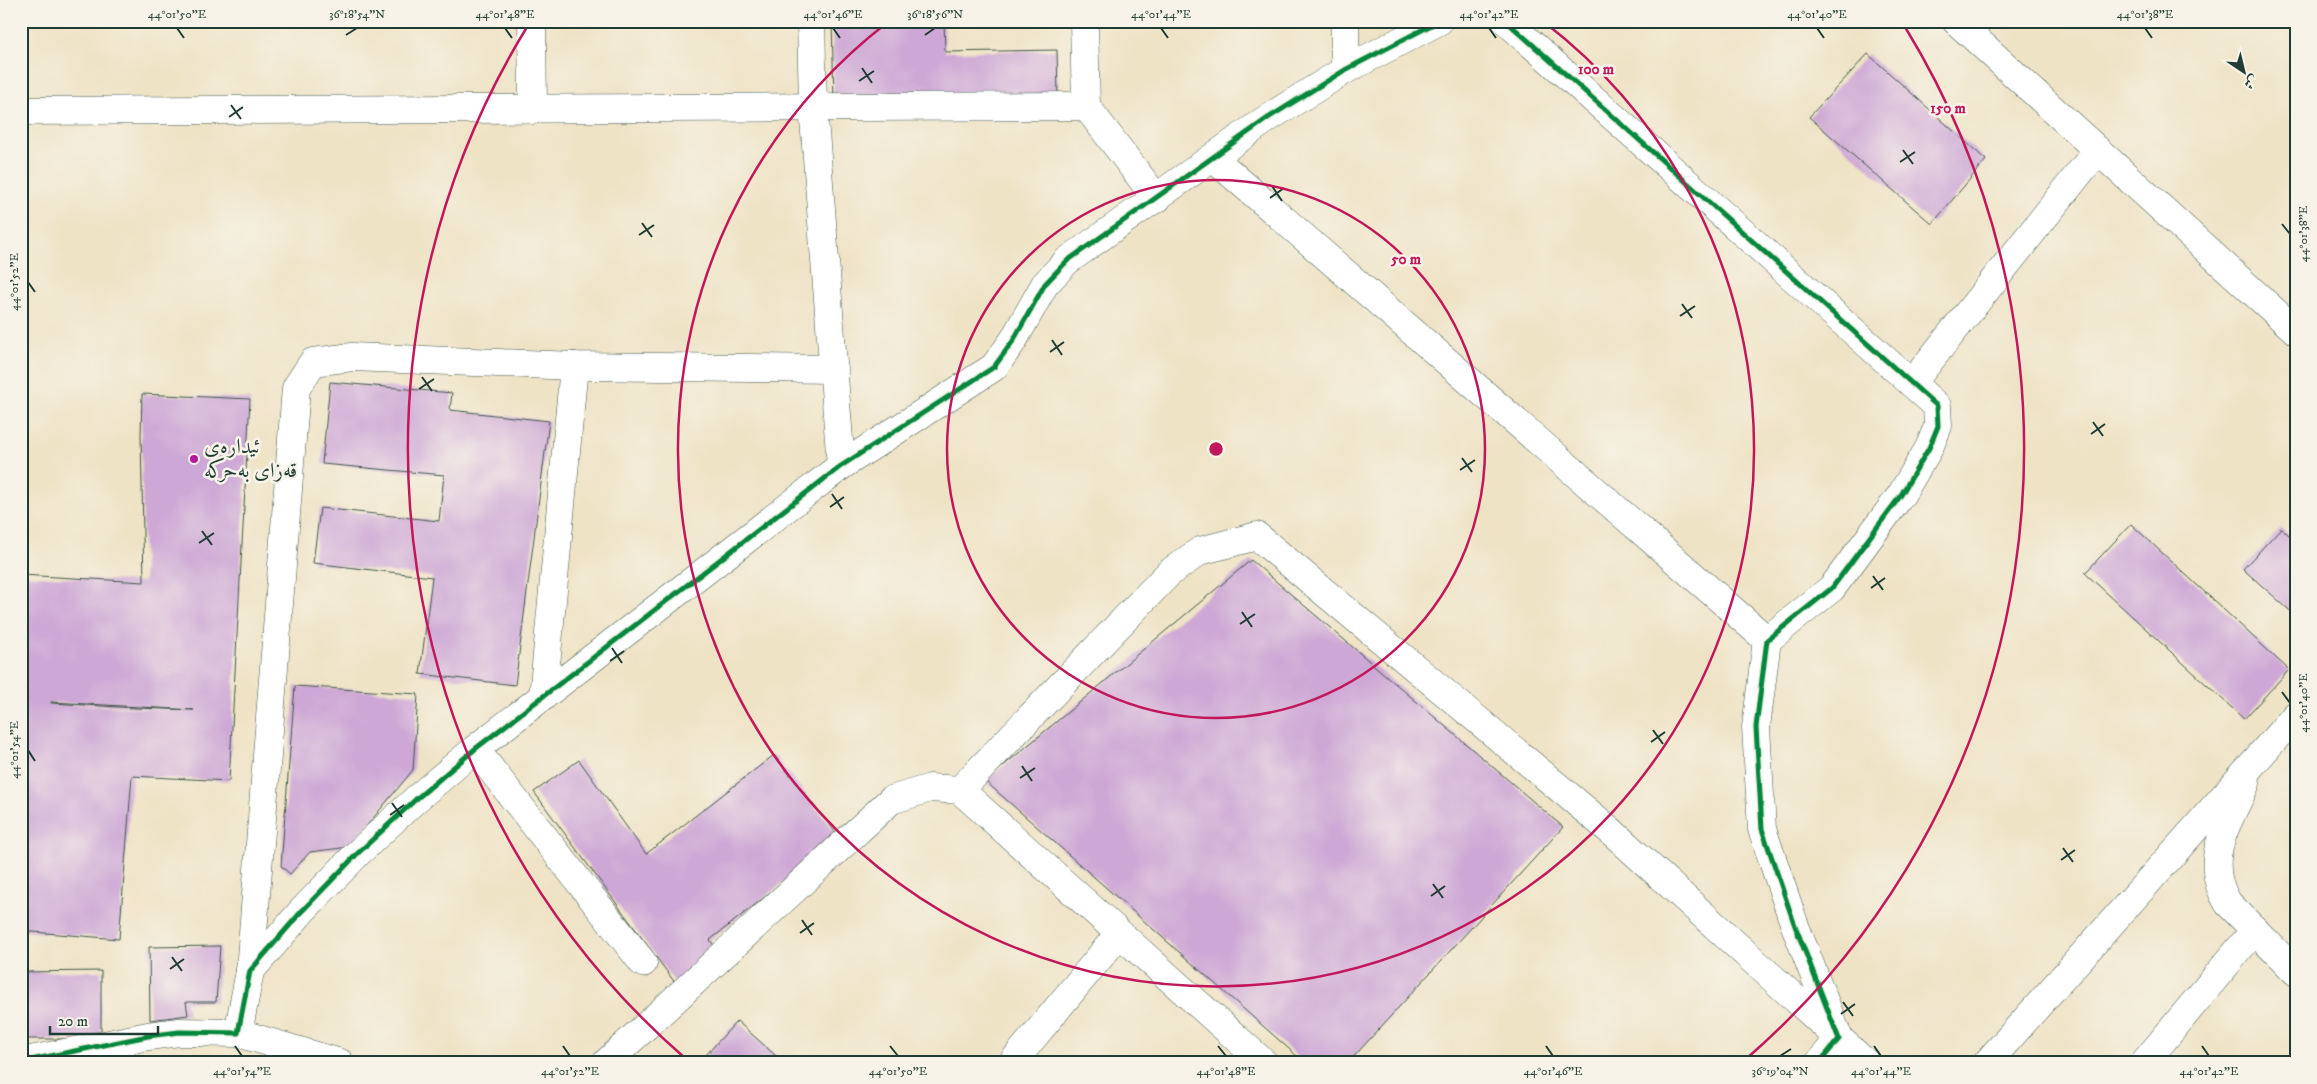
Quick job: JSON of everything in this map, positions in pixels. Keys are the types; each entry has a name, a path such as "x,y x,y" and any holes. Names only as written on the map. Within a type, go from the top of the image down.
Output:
{"street":[{"path":"532,21 533,110"},
{"path":"811,21 813,106 841,466"},
{"path":"1084,21 1086,106 1157,199"},
{"path":"1345,21 1346,70"},
{"path":"250,971 302,911 357,854 414,800 475,749 841,466 994,368 1005,355 1036,297 1055,272 1268,118 1346,70 1439,21"},
{"path":"1506,21 1937,406 1938,426 1930,448 1901,495 1832,588 1767,640 1756,727 1762,829 1794,923 1839,1039"},
{"path":"1956,21 2296,330"},
{"path":"21,110 533,110 813,106 1086,106"},
{"path":"1912,383 2097,151"},
{"path":"1213,158 1767,640"},
{"path":"238,1033 250,971 296,388 313,362 352,357 574,366 834,369"},
{"path":"543,697 574,366"},
{"path":"960,790 1169,573 1200,551 1257,536 1612,832 1866,1063"},
{"path":"1988,1063 2296,714"},
{"path":"475,749 643,963"},
{"path":"2256,760 2218,848 2215,863 2216,877 2220,890 2228,903 2296,972"},
{"path":"606,1063 891,800 930,788 960,790 1264,1063"},
{"path":"2144,1063 2255,930"},
{"path":"1012,1063 1119,934"},
{"path":"21,1062 148,1036 179,1032 238,1033 340,1063"},
{"path":"1819,1063 1839,1039"}],"building":[{"path":"832,21 944,21 945,52 1057,50 1058,96 834,101"},
{"path":"1868,54 1986,160 1932,224 1809,117"},
{"path":"330,382 452,393 450,410 549,421 515,685 420,674 432,577 313,563 320,508 439,521 444,475 322,464"},
{"path":"142,394 250,399 229,781 132,776 119,939 21,931 21,575 144,582","holes":["51,702 194,710 136,708"]},
{"path":"2131,524 2289,670 2244,719 2085,573"},
{"path":"2281,528 2296,541 2296,616 2243,569"},
{"path":"1251,560 1563,827 1348,1063 1305,1063 985,781"},
{"path":"295,686 418,694 413,770 349,847 310,852 290,874 281,866"},
{"path":"774,755 840,838 710,940 721,955 676,984 534,792 579,760 646,854"},
{"path":"220,946 216,1002 186,1002 188,1015 150,1020 149,947"},
{"path":"101,971 101,1039 21,1039 21,972"},
{"path":"737,1021 784,1063 710,1063 704,1057"}],"cycle path":[{"path":"21,1062 148,1036 179,1032 238,1033 250,971 302,911 357,854 415,800 475,749 841,466 994,367 1013,341 1045,284 1067,261 1268,118 1345,70 1439,21"},
{"path":"1506,21 1937,406 1938,426 1929,448 1901,495 1832,588 1767,640 1756,727 1762,829 1794,923 1839,1039 1819,1063"}],"place":[{"name":"ئیدارەی قەزای بەحرکە","path":"194,459"}]}
